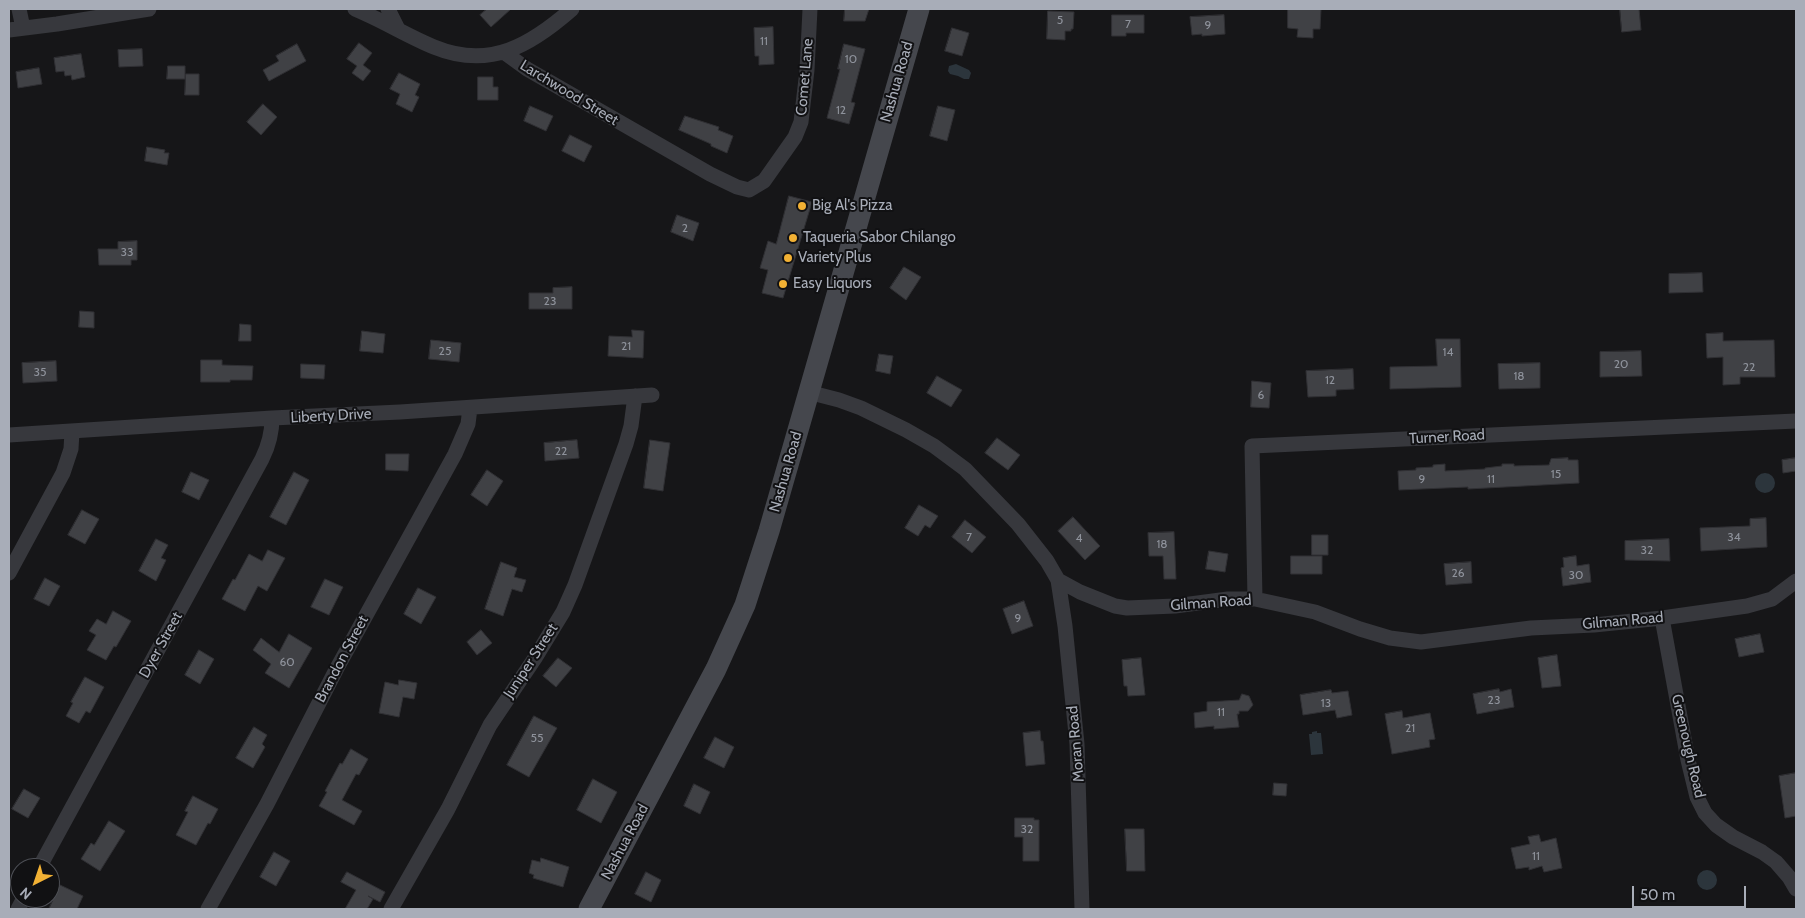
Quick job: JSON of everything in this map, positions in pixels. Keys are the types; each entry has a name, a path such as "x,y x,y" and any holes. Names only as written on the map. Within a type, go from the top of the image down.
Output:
{"main road":[{"name":"Nashua Road","path":"588,909 700,702 745,605 769,530 919,9"}],"street":[{"path":"19,9 16,29 149,9"},
{"name":"Larchwood Street","path":"355,9 435,48 453,53 488,56 504,53 527,69 710,174 743,189 754,188"},
{"path":"388,9 398,29"},
{"path":"504,53 533,40 572,9"},
{"name":"Comet Lane","path":"754,188 764,181 795,137 802,122 810,9"},
{"path":"808,392 861,408 906,430 964,469 1018,524 1046,560 1058,580"},
{"name":"Liberty Drive","path":"9,435 272,418 470,408 652,395"},
{"name":"Juniper Street","path":"391,909 448,809 490,725 563,612 575,585 626,444 631,426 635,396"},
{"name":"Brandon Street","path":"208,909 267,804 337,668 455,454 468,424 470,408"},
{"name":"Dyer Street","path":"45,858 262,459 272,432 272,418"},
{"name":"Turner Road","path":"1255,599 1252,446 1796,422"},
{"path":"9,573 62,473 71,449 72,432"},
{"name":"Gilman Road","path":"1058,580 1101,602 1127,608 1175,606 1228,599 1255,599 1315,612 1390,638 1421,642 1531,628 1662,618 1760,603 1777,597 1796,582"},
{"name":"Moran Road","path":"1058,580 1065,626 1077,744 1082,909"},
{"name":"Greenough Road","path":"1662,618 1688,760 1697,798 1705,813 1716,824 1733,837 1762,852 1776,862 1789,877 1796,889"}],"shaded area":[{"path":"956,64 969,70 971,73 969,79 950,74 948,71 949,66"},
{"path":"1765,473 1772,476 1775,483 1772,490 1765,493 1758,490 1755,483 1758,476"},
{"path":"1317,731 1317,733 1321,733 1323,754 1311,755 1309,734"},
{"path":"1707,870 1714,873 1717,880 1714,887 1707,890 1700,887 1697,880 1700,873"}],"building":[{"path":"487,9 511,9 491,27 480,15"},
{"path":"845,9 869,9 865,21 844,21"},
{"path":"1288,9 1321,9 1320,29 1313,29 1313,38 1297,37 1298,29 1288,28"},
{"path":"1620,9 1639,9 1641,30 1622,32"},
{"path":"1048,11 1074,12 1073,29 1065,31 1065,40 1047,39"},
{"path":"1112,15 1144,15 1144,33 1126,33 1126,36 1112,36"},
{"path":"1224,15 1225,34 1192,35 1190,17"},
{"path":"773,27 774,64 759,65 759,56 755,56 754,28"},
{"path":"952,28 969,33 962,56 945,51"},
{"path":"359,43 372,53 363,65 371,71 363,81 352,73 357,66 347,59"},
{"path":"297,44 306,61 269,81 263,70 279,61 276,56"},
{"path":"844,44 865,49 851,102 855,103 849,124 827,118 840,69 838,69"},
{"path":"142,49 143,66 119,67 118,50"},
{"path":"81,54 85,77 72,80 71,75 65,76 64,71 56,72 54,58"},
{"path":"168,66 185,66 185,79 167,79"},
{"path":"39,68 42,84 18,88 16,72"},
{"path":"399,73 420,84 415,95 419,97 412,112 396,104 400,94 390,89"},
{"path":"186,74 199,74 199,95 185,95"},
{"path":"478,77 493,77 493,87 498,87 498,100 478,100"},
{"path":"263,104 277,117 261,135 247,122"},
{"path":"530,106 553,116 546,131 524,121"},
{"path":"938,106 955,110 947,141 930,136"},
{"path":"685,116 719,127 718,130 733,136 727,153 679,130"},
{"path":"570,135 592,146 584,162 562,151"},
{"path":"147,147 165,150 164,153 169,153 167,165 145,161"},
{"path":"789,196 812,202 783,298 762,293 768,270 760,268 768,241 776,244"},
{"path":"677,215 699,223 693,241 671,232"},
{"path":"137,241 137,260 131,260 131,265 99,265 98,249 118,249 118,242"},
{"path":"904,267 921,277 906,300 890,288"},
{"path":"1702,273 1703,292 1669,293 1669,274"},
{"path":"572,287 572,309 529,309 529,293 553,293 553,288"},
{"path":"80,311 94,312 94,328 79,327"},
{"path":"240,324 251,325 251,341 239,341"},
{"path":"632,330 644,331 643,358 608,356 609,336 632,337"},
{"path":"362,331 385,334 383,353 360,351"},
{"path":"1723,333 1723,341 1774,340 1775,377 1740,377 1740,384 1723,385 1723,357 1707,358 1706,334"},
{"path":"1436,339 1460,339 1461,387 1390,389 1390,367 1437,366"},
{"path":"431,340 461,343 459,362 429,359"},
{"path":"1641,351 1642,376 1600,377 1600,352"},
{"path":"879,354 893,356 890,374 876,371"},
{"path":"201,360 222,360 222,365 253,366 252,380 201,382"},
{"path":"56,361 57,381 23,383 22,363"},
{"path":"1540,363 1540,388 1499,389 1498,364"},
{"path":"301,364 325,365 324,379 301,378"},
{"path":"1353,369 1354,389 1336,390 1336,396 1308,397 1306,371"},
{"path":"937,376 962,390 951,407 927,393"},
{"path":"1252,381 1271,383 1269,408 1251,407"},
{"path":"997,438 1020,455 1008,470 985,453"},
{"path":"577,440 579,458 545,461 544,443"},
{"path":"650,440 670,443 663,491 644,488"},
{"path":"386,454 409,454 408,471 386,470"},
{"path":"1568,458 1568,460 1578,460 1579,483 1468,489 1468,487 1399,490 1398,471 1416,470 1416,468 1445,464 1445,471 1485,469 1502,466 1502,464 1514,464 1514,466 1549,465 1551,459"},
{"path":"1796,458 1796,471 1783,473 1782,460"},
{"path":"487,470 503,481 487,506 471,495"},
{"path":"191,472 209,480 199,500 182,492"},
{"path":"294,472 309,480 286,525 270,517"},
{"path":"919,505 938,516 930,528 925,525 918,536 905,528"},
{"path":"82,510 99,519 85,544 68,535"},
{"path":"1073,517 1100,546 1085,560 1058,531"},
{"path":"1766,518 1767,547 1701,551 1700,528 1750,526 1750,519"},
{"path":"965,520 986,537 972,553 952,537"},
{"path":"1174,532 1176,579 1164,579 1163,556 1149,556 1148,533"},
{"path":"1312,535 1328,535 1328,555 1312,555"},
{"path":"156,539 168,545 161,558 166,560 156,581 139,571"},
{"path":"1669,539 1670,561 1625,560 1625,541"},
{"path":"268,550 285,558 267,591 258,586 245,611 222,599 249,554 262,561"},
{"path":"1209,551 1228,554 1225,572 1206,569"},
{"path":"1291,556 1322,556 1322,574 1291,574"},
{"path":"1576,556 1577,566 1589,564 1591,582 1563,586 1561,568 1564,567 1563,558"},
{"path":"501,562 517,568 514,577 526,580 522,592 512,589 503,616 485,609"},
{"path":"1471,562 1472,583 1446,585 1444,564"},
{"path":"45,578 60,586 49,606 34,599"},
{"path":"325,579 343,587 329,615 311,607"},
{"path":"418,588 436,597 421,624 404,614"},
{"path":"1024,601 1033,626 1012,634 1003,609"},
{"path":"113,611 131,621 106,660 87,650 96,635 89,631 97,619 106,624"},
{"path":"481,630 492,643 477,655 467,642"},
{"path":"289,634 312,648 289,688 265,673 271,664 253,650 261,638 279,652"},
{"path":"1760,634 1764,652 1739,657 1735,639"},
{"path":"199,650 214,659 200,684 185,675"},
{"path":"1557,655 1561,686 1542,688 1538,658"},
{"path":"558,658 572,668 556,687 543,676"},
{"path":"1141,658 1145,695 1128,696 1127,686 1124,686 1122,660"},
{"path":"85,677 104,687 90,713 86,711 79,723 66,716 73,703 71,702"},
{"path":"399,680 417,683 414,699 403,697 399,717 379,713 385,682 398,685"},
{"path":"1499,689 1500,692 1511,689 1514,707 1477,714 1473,694"},
{"path":"1331,690 1332,693 1348,691 1352,715 1337,718 1335,710 1303,715 1300,695"},
{"path":"1242,694 1249,696 1253,705 1248,711 1239,711 1239,714 1237,714 1239,727 1214,729 1214,726 1195,728 1194,713 1207,711 1207,702 1239,700"},
{"path":"1402,711 1403,718 1430,713 1435,739 1429,740 1430,747 1392,754 1385,714"},
{"path":"534,716 557,728 529,777 507,765"},
{"path":"254,727 267,735 262,744 265,747 253,768 236,758"},
{"path":"1040,731 1045,764 1026,766 1023,733"},
{"path":"715,737 734,747 724,768 704,758"},
{"path":"351,749 368,759 359,775 356,774 342,800 362,811 354,825 319,806 340,763 342,764"},
{"path":"1796,773 1796,816 1785,818 1779,776"},
{"path":"593,779 617,792 601,823 577,810"},
{"path":"1274,783 1287,784 1286,796 1273,795"},
{"path":"694,784 710,792 700,814 684,806"},
{"path":"24,789 40,798 28,818 12,809"},
{"path":"193,796 218,809 196,845 176,835 188,812 185,811"},
{"path":"1015,818 1034,818 1034,820 1039,820 1039,861 1023,861 1023,837 1015,837"},
{"path":"109,821 125,831 100,871 81,859 91,843 94,845"},
{"path":"1125,829 1144,829 1145,871 1127,871"},
{"path":"1539,835 1541,842 1556,838 1562,868 1544,872 1542,866 1529,870 1529,867 1516,869 1511,848 1530,844 1528,837"},
{"path":"274,852 290,861 276,886 260,877"},
{"path":"541,858 569,867 563,887 533,878 534,875 529,873 532,860 540,862"},
{"path":"347,872 385,892 380,902 368,896 373,899 367,909 345,909 356,890 341,882"},
{"path":"646,872 661,880 651,902 635,894"},
{"path":"60,885 83,896 77,909 49,909 60,908"}],"place":[{"name":"Big Al's Pizza","path":"802,206"},
{"name":"Taqueria Sabor Chilango","path":"793,238"},
{"name":"Variety Plus","path":"788,258"},
{"name":"Easy Liquors","path":"783,284"}]}
